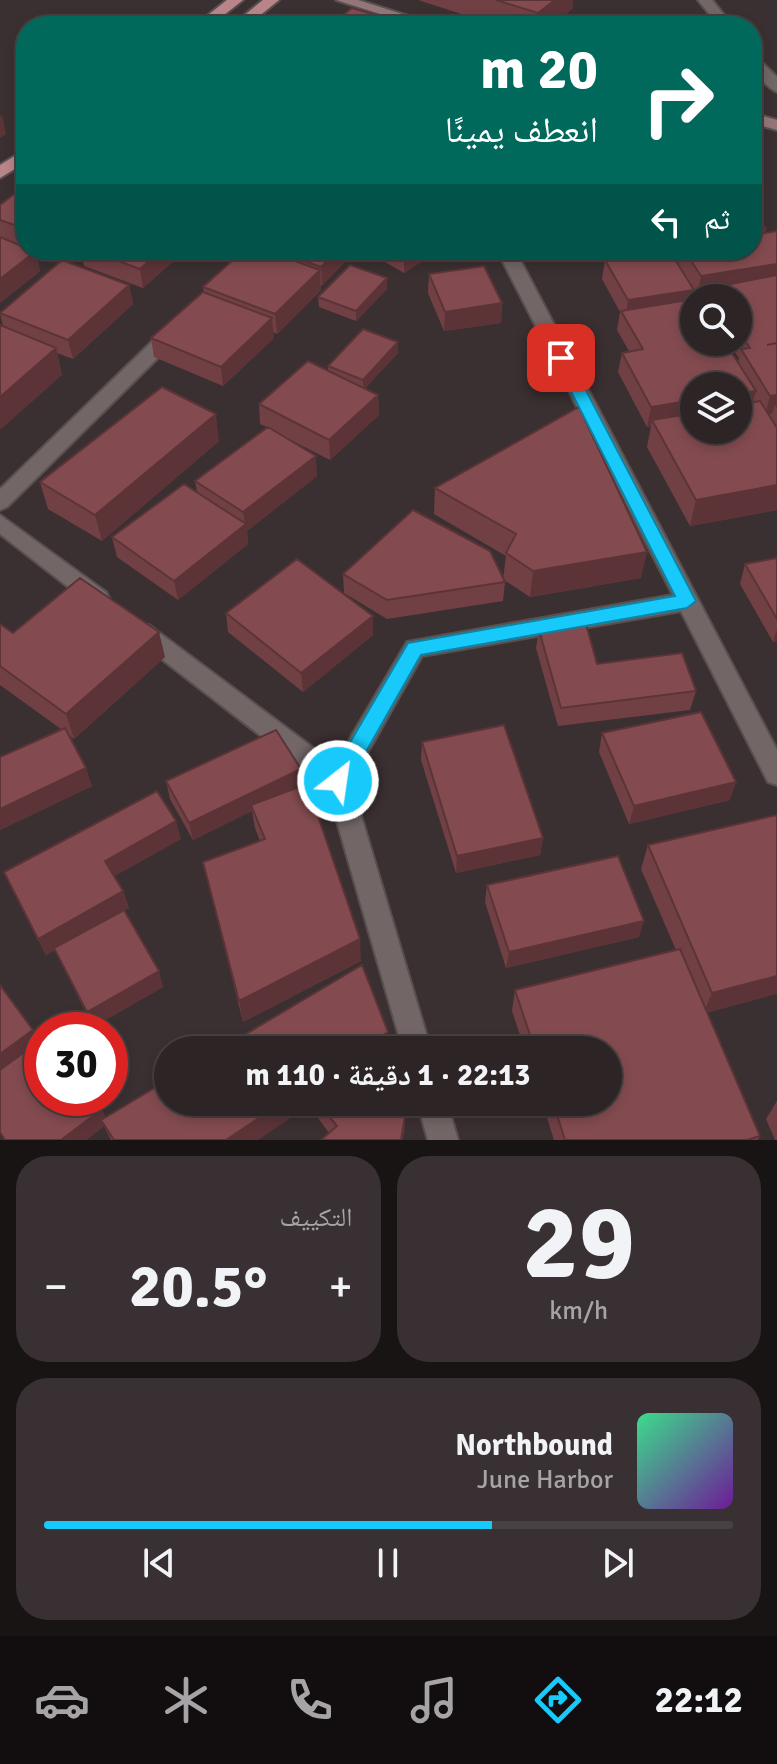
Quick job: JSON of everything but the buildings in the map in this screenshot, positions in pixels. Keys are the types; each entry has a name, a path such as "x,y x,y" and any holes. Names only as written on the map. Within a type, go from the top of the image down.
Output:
{"main road":[{"path":"214,16 236,0"},
{"path":"251,16 272,0"},
{"path":"343,0 398,16"},
{"path":"764,122 777,139"}],"street":[{"path":"705,0 718,16"},
{"path":"762,69 777,87"},
{"path":"511,260 777,774"},
{"path":"0,502 190,316"},
{"path":"0,523 338,781 413,1036"},
{"path":"338,781 415,648 687,601"},
{"path":"436,1116 443,1140"}],"route":[{"path":"338,781 415,648 687,601 561,358"}]}
